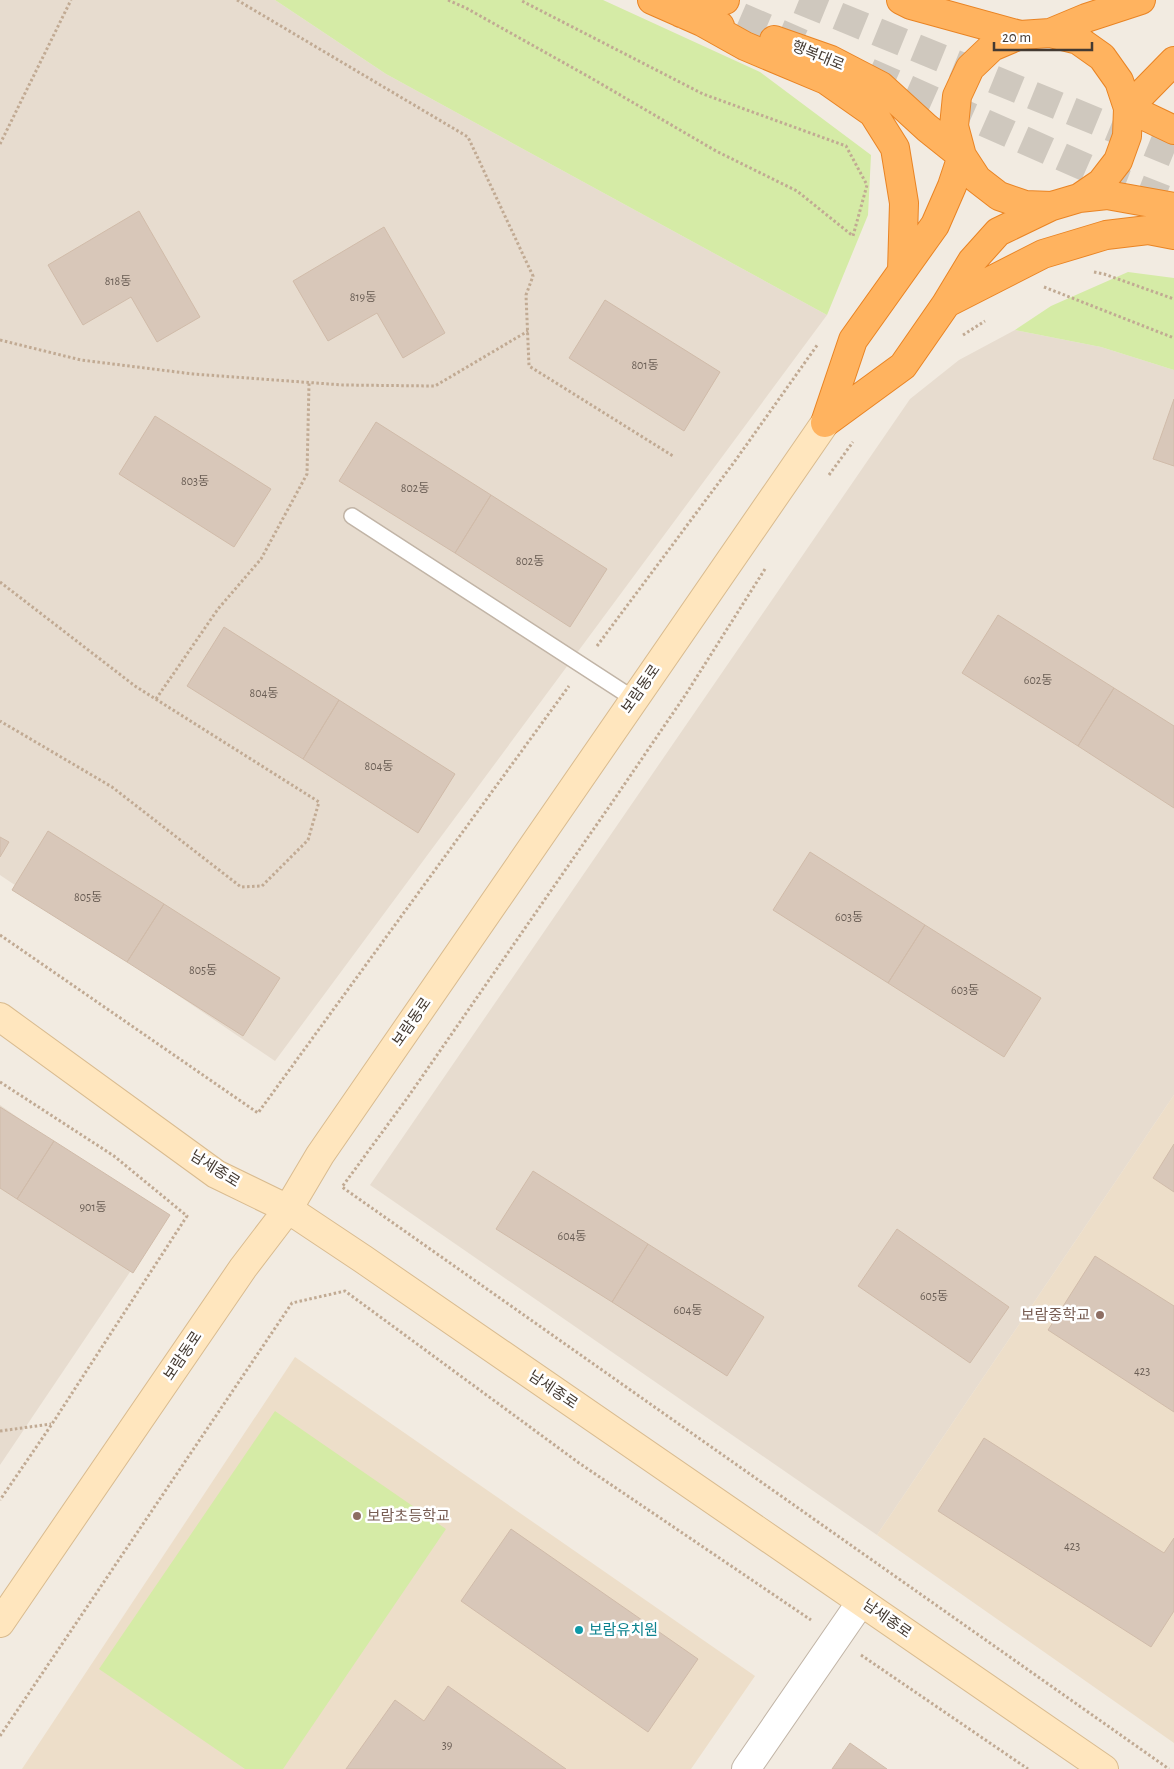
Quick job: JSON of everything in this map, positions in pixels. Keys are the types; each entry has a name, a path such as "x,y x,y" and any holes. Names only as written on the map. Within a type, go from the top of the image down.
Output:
{"highway":[{"name":"행복대로","path":"652,0 691,17 778,40 850,69 881,86 927,128 962,156"},
{"path":"691,17 725,0"},
{"path":"901,0 911,5 1020,35 1050,33 1078,40 1102,57 1119,80 1128,108 1127,136 1118,161 1102,183 1079,198"},
{"path":"1050,33 1086,18 1141,0"},
{"path":"691,17 745,46 826,80 874,113 895,148 904,203 902,271"},
{"path":"1020,35 992,47 970,68 957,96 954,126 962,156 977,179 999,196 1025,205 1052,206"},
{"path":"1128,108 1174,61"},
{"path":"1128,108 1174,130"},
{"path":"825,423 853,340 935,224 952,186 962,156"},
{"path":"825,423 903,366 946,304 972,261 998,232 1052,206 1079,198 1107,195 1174,207"},
{"path":"946,304 1043,254 1106,236 1148,230 1174,235"}],"street":[{"name":"보람동로","path":"0,1623 243,1268 288,1209 320,1155 825,423"},
{"name":"남세종로","path":"0,1017 216,1174 288,1209 1104,1769"},
{"path":"746,1769 861,1602"}],"lane":[{"path":"352,516 634,699"}],"path":[{"path":"0,144 70,0"},
{"path":"237,0 468,137 533,276 526,295 529,366 673,456"},
{"path":"448,0 466,8 591,78 716,151 797,191 853,236 867,185 846,146 704,94 520,0"},
{"path":"1087,271 1104,274 1174,299"},
{"path":"1037,284 1174,338"},
{"path":"957,339 988,318"},
{"path":"0,340 81,360 193,374 343,385 435,386 528,332"},
{"path":"0,935 258,1113 583,666 735,461 821,340"},
{"path":"156,699 218,609 261,559 307,474 309,383"},
{"path":"828,476 856,438"},
{"path":"768,562 686,694 408,1097 342,1187 1169,1769"},
{"path":"0,582 135,686 319,802 308,840 262,886 240,887 112,786 0,721"},
{"path":"0,1082 114,1156 186,1216 52,1424 0,1500"},
{"path":"0,1736 292,1302 345,1291 579,1463 1028,1769"},
{"path":"0,1431 52,1424"}],"shaded area":[{"path":"0,0 275,0 386,74 827,315 275,1061 0,875"},
{"path":"1015,330 1101,347 1174,370 1174,1095 877,1535 370,1185 910,399 959,360"},
{"name":"보람중학교","path":"1174,1095 1174,1743 877,1535"},
{"path":"0,1105 165,1220 0,1465"},
{"name":"보람초등학교","path":"295,1357 755,1676 691,1769 22,1769"}],"green space":[{"path":"275,0 603,0 760,72 871,155 868,215 827,315 386,74"},
{"path":"1128,272 1174,278 1174,370 1101,347 1015,330 1051,306"},
{"path":"275,1411 446,1529 283,1769 245,1769 99,1669"}],"building":[{"path":"139,211 200,317 157,342 131,297 83,325 48,265"},
{"path":"384,227 445,333 403,358 377,313 328,341 293,281"},
{"path":"605,300 720,372 684,431 569,358"},
{"path":"1174,399 1174,466 1153,459"},
{"path":"155,416 271,489 234,547 119,474"},
{"path":"376,422 491,495 455,553 339,481"},
{"path":"491,495 607,569 570,627 455,553"},
{"path":"998,615 1114,688 1078,746 962,673"},
{"path":"224,627 339,700 303,759 187,686"},
{"path":"1114,688 1174,726 1174,808 1078,746"},
{"path":"339,700 455,774 418,833 303,759"},
{"path":"48,831 164,904 127,962 12,890"},
{"path":"0,837 9,842 0,857"},
{"path":"810,852 925,925 888,983 773,910"},
{"path":"164,904 280,978 243,1036 127,962"},
{"path":"925,925 1041,998 1004,1057 888,983"},
{"path":"0,1107 54,1141 17,1199 0,1188"},
{"path":"54,1141 170,1215 133,1273 17,1199"},
{"path":"1174,1144 1174,1192 1153,1178"},
{"path":"533,1171 648,1244 612,1302 496,1229"},
{"path":"897,1229 1009,1307 970,1363 858,1286"},
{"path":"648,1244 764,1317 727,1376 612,1302"},
{"path":"1095,1256 1174,1306 1174,1412 1048,1330"},
{"path":"984,1438 1164,1553 1174,1538 1174,1611 1151,1647 938,1511"},
{"name":"보람유치원","path":"511,1529 698,1659 648,1732 461,1601"},
{"path":"448,1686 566,1769 346,1769 395,1700 424,1721"},
{"path":"850,1743 887,1769 832,1769"}],"tunnel":[{"path":"702,0 802,43"},
{"path":"799,0 1174,153"},
{"path":"869,72 1103,175 1165,199"}],"place":[{"name":"보람중학교","path":"1100,1315"},
{"name":"보람초등학교","path":"357,1516"},
{"name":"보람유치원","path":"579,1630"}]}
